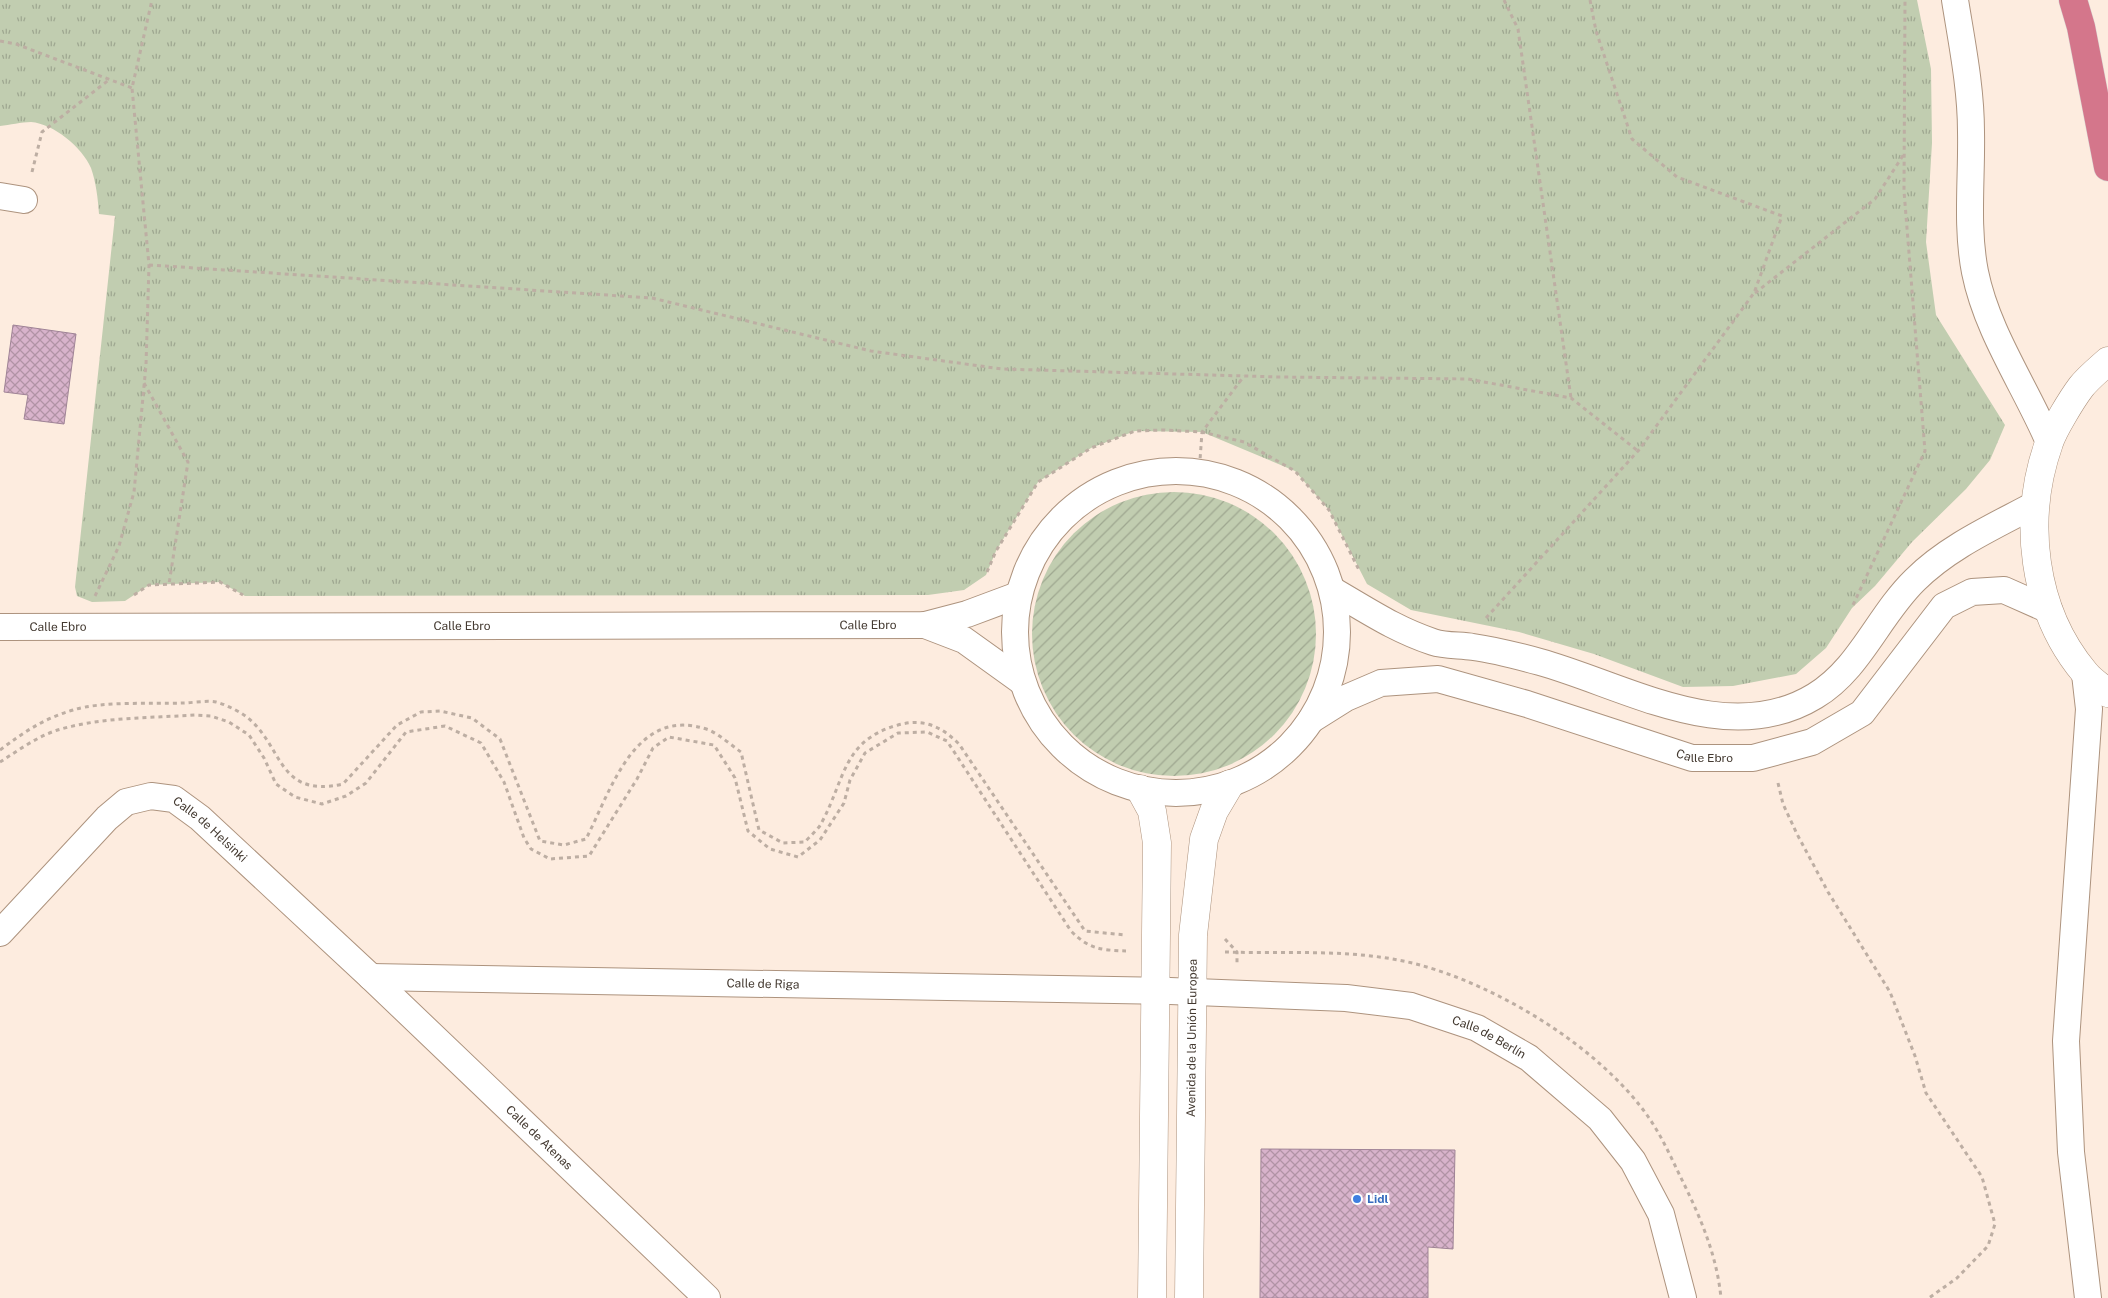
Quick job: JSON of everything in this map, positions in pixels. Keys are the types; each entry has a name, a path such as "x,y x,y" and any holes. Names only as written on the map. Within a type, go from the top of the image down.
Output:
{"highway":[{"path":"2073,0 2081,27 2108,167"}],"street":[{"path":"1955,0 1968,92 1971,130 1970,228 1975,272 1985,307 2034,405 2049,442"},
{"path":"2108,361 2081,387 2049,442 2034,505 2035,558 2049,610 2067,646 2085,674 2108,693"},
{"path":"1174,470 1226,478 1274,502 1310,542 1332,590 1337,635 1336,644 1330,679 1311,720 1276,759 1230,784 1180,794 1128,787 1082,764 1045,728 1022,681 1015,653 1014,624 1018,595 1039,545 1074,506 1121,480 1174,470"},
{"path":"1332,590 1387,624 1435,643 1474,647 1541,663 1680,710 1737,718 1772,714 1815,696 1848,670 1890,608 1916,580 1956,547 2034,505"},
{"name":"Calle Ebro","path":"1311,720 1346,698 1381,683 1438,679 1527,704 1692,758 1753,758 1812,742 1862,713 1944,606 1972,592 2004,590 2049,610"},
{"name":"Calle Ebro","path":"0,627 925,625 967,614 1018,595"},
{"name":"Calle Ebro","path":"925,625 964,640 1022,681"},
{"path":"2085,674 2089,710 2066,1040 2071,1152 2088,1298"},
{"name":"Avenida de la Unión Europea","path":"1189,1298 1193,935 1204,839 1214,811 1230,784"},
{"path":"1140,789 1152,811 1157,844 1157,991 1152,1298"},
{"name":"Calle de Helsinki","path":"0,933 108,818 126,802 151,796 174,799 200,818 371,977"},
{"name":"Calle de Riga","path":"371,977 1157,991"},
{"name":"Calle de Atenas","path":"371,977 707,1298"},
{"name":"Calle de Berlín","path":"1157,991 1346,998 1411,1006 1477,1028 1529,1058 1600,1119 1633,1161 1661,1214 1683,1298"}],"path":[{"path":"80,626 119,546 134,492 144,383 149,265 132,88 152,0"},
{"path":"1504,0 1518,29 1571,398"},
{"path":"1590,0 1596,31 1632,139 1677,177 1782,216 1754,293"},
{"path":"1852,608 1925,451 1904,191 1905,0"},
{"path":"0,41 16,44 132,88"},
{"path":"12,198 42,132 110,80"},
{"path":"1481,624 1638,451 1754,293 1875,199 1905,152"},
{"path":"149,265 652,298 871,351 1002,369 1244,376 1468,378 1571,398 1638,451"},
{"path":"1199,474 1202,432 1244,376"},
{"path":"144,383 188,462 169,584"},
{"path":"986,576 996,552 1038,482 1091,448 1135,431 1202,432 1244,442 1294,471 1329,510 1362,576"},
{"path":"133,595 149,584 220,582 245,596"},
{"path":"0,750 30,727 74,710 110,706 216,702 241,713 263,733 288,775 309,786 331,787 343,784 397,726 421,712 440,711 472,718 500,739 540,841 564,845 586,839 631,751 659,729 685,723 711,731 741,752 759,830 783,842 804,842 822,824 847,762 860,746 883,729 913,720 945,730 959,744 1085,931 1123,935 1157,944"},
{"path":"0,762 25,745 59,729 95,722 194,715 211,716 230,722 248,734 264,758 276,784 295,797 322,804 346,796 366,783 406,732 445,726 481,743 504,782 524,838 531,849 550,859 589,856 637,779 653,748 669,737 714,745 735,778 748,831 770,850 798,857 820,840 844,804 850,780 865,753 898,733 927,732 947,741 1071,931 1084,944 1108,950 1157,944"},
{"path":"1772,753 1783,804 1828,892 1890,992 1915,1056 1926,1093 1982,1177 1994,1224 1988,1246 1957,1278 1929,1298"},
{"path":"1193,935 1220,934 1237,952 1237,994"}],"green space":[{"path":"0,0 1917,0 1931,69 1932,143 1926,242 1936,315 2005,425 1990,460 1966,489 1912,542 1875,586 1852,608 1826,648 1796,674 1733,686 1683,687 1594,654 1519,632 1411,610 1367,584 1329,510 1295,471 1202,432 1135,431 1091,448 1038,482 996,551 986,575 964,590 928,595 245,596 220,582 149,585 125,601 92,602 77,596 75,587 115,216 99,214 91,168 81,152 66,138 49,127 31,122 0,126"},
{"path":"1174,492 1202,495 1228,503 1253,516 1274,534 1292,555 1305,580 1313,606 1316,634 1313,662 1305,688 1292,713 1274,734 1253,752 1228,765 1202,773 1174,776 1146,773 1120,765 1095,752 1074,734 1056,713 1043,688 1035,662 1032,634 1035,606 1043,580 1056,555 1074,534 1095,516 1120,503 1146,495"}],"building":[{"path":"13,325 76,334 64,424 24,419 28,395 4,392"},
{"name":"Lidl","path":"1261,1149 1455,1150 1453,1249 1428,1247 1428,1298 1260,1298"}],"place":[{"name":"Lidl","path":"1357,1199"}]}
